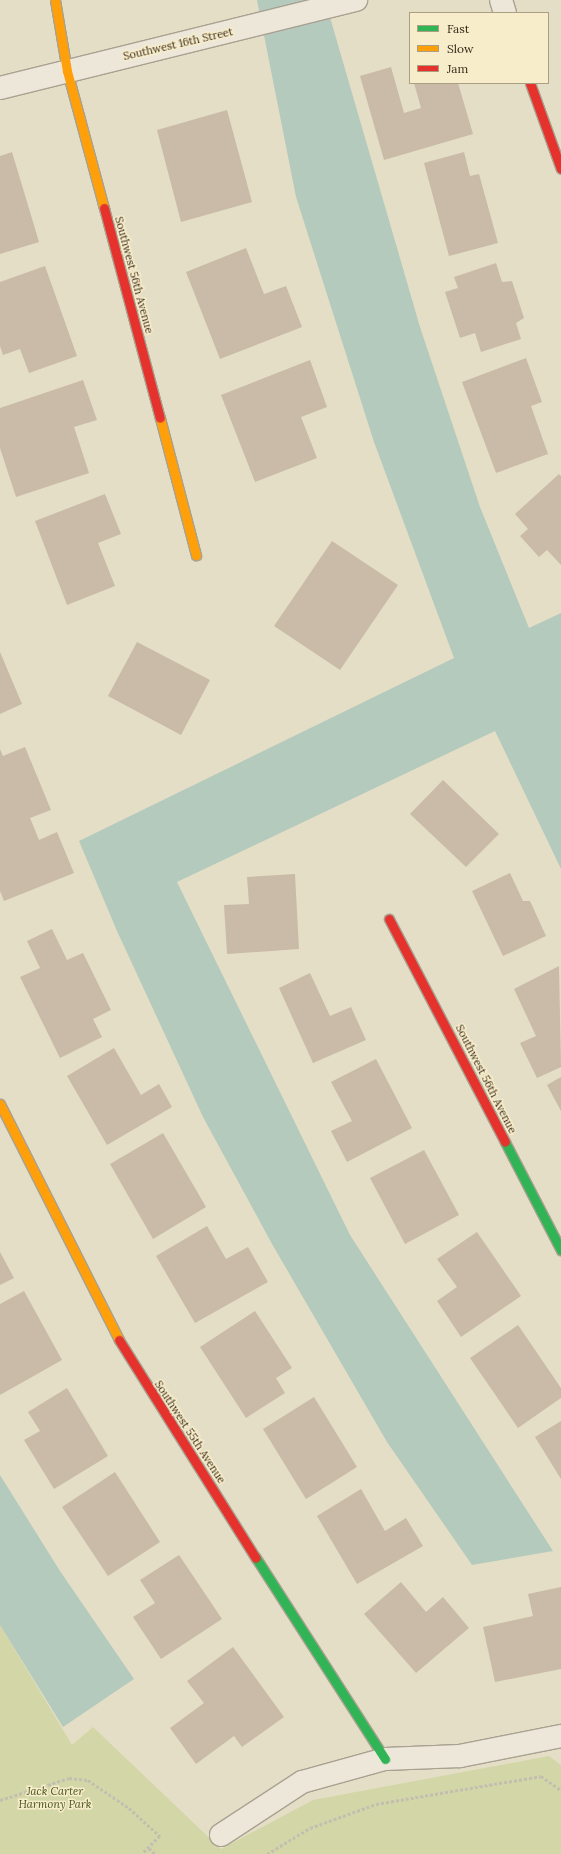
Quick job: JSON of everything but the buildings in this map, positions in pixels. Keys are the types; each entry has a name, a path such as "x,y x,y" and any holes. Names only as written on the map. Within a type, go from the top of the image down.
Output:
{"street":[{"name":"Southwest 56th Avenue","path":"55,0 66,71 196,555"},
{"path":"501,0 505,12"},
{"name":"Southwest 16th Street","path":"0,88 348,3"},
{"path":"530,84 561,169"},
{"name":"Southwest 56th Avenue","path":"389,919 561,1250"},
{"name":"Southwest 55th Avenue","path":"0,1104 127,1356 385,1759"},
{"path":"221,1835 302,1782 385,1759 460,1756 561,1736"}],"path":[{"path":"267,1854 310,1828 376,1804 542,1776 561,1790"},
{"path":"0,1800 69,1778 88,1780 129,1808 160,1836 142,1854"},
{"path":"149,1848 155,1854"}],"green space":[{"name":"Jack Carter Harmony Park","path":"0,1625 72,1745 93,1727 221,1849 313,1800 549,1756 561,1765 561,1854 0,1854"}],"shaded area":[{"path":"257,0 325,0 420,327 480,507 529,628 561,613 561,869 495,731 177,882 350,1235 553,1551 472,1565 387,1442 272,1244 203,1117 117,931 79,841 454,658 374,442 296,197"},
{"path":"0,1475 60,1571 134,1679 63,1727 0,1625"}],"traffic: fast":[{"path":"505,1142 561,1250"},
{"path":"256,1558 385,1759"}],"traffic: slow":[{"path":"55,0 67,71 104,208"},
{"path":"160,418 196,555"},
{"path":"0,1104 119,1340"}],"traffic: jam":[{"path":"530,84 561,169"},
{"path":"104,208 160,418"},
{"path":"389,919 505,1142"},
{"path":"119,1340 256,1558"}]}
